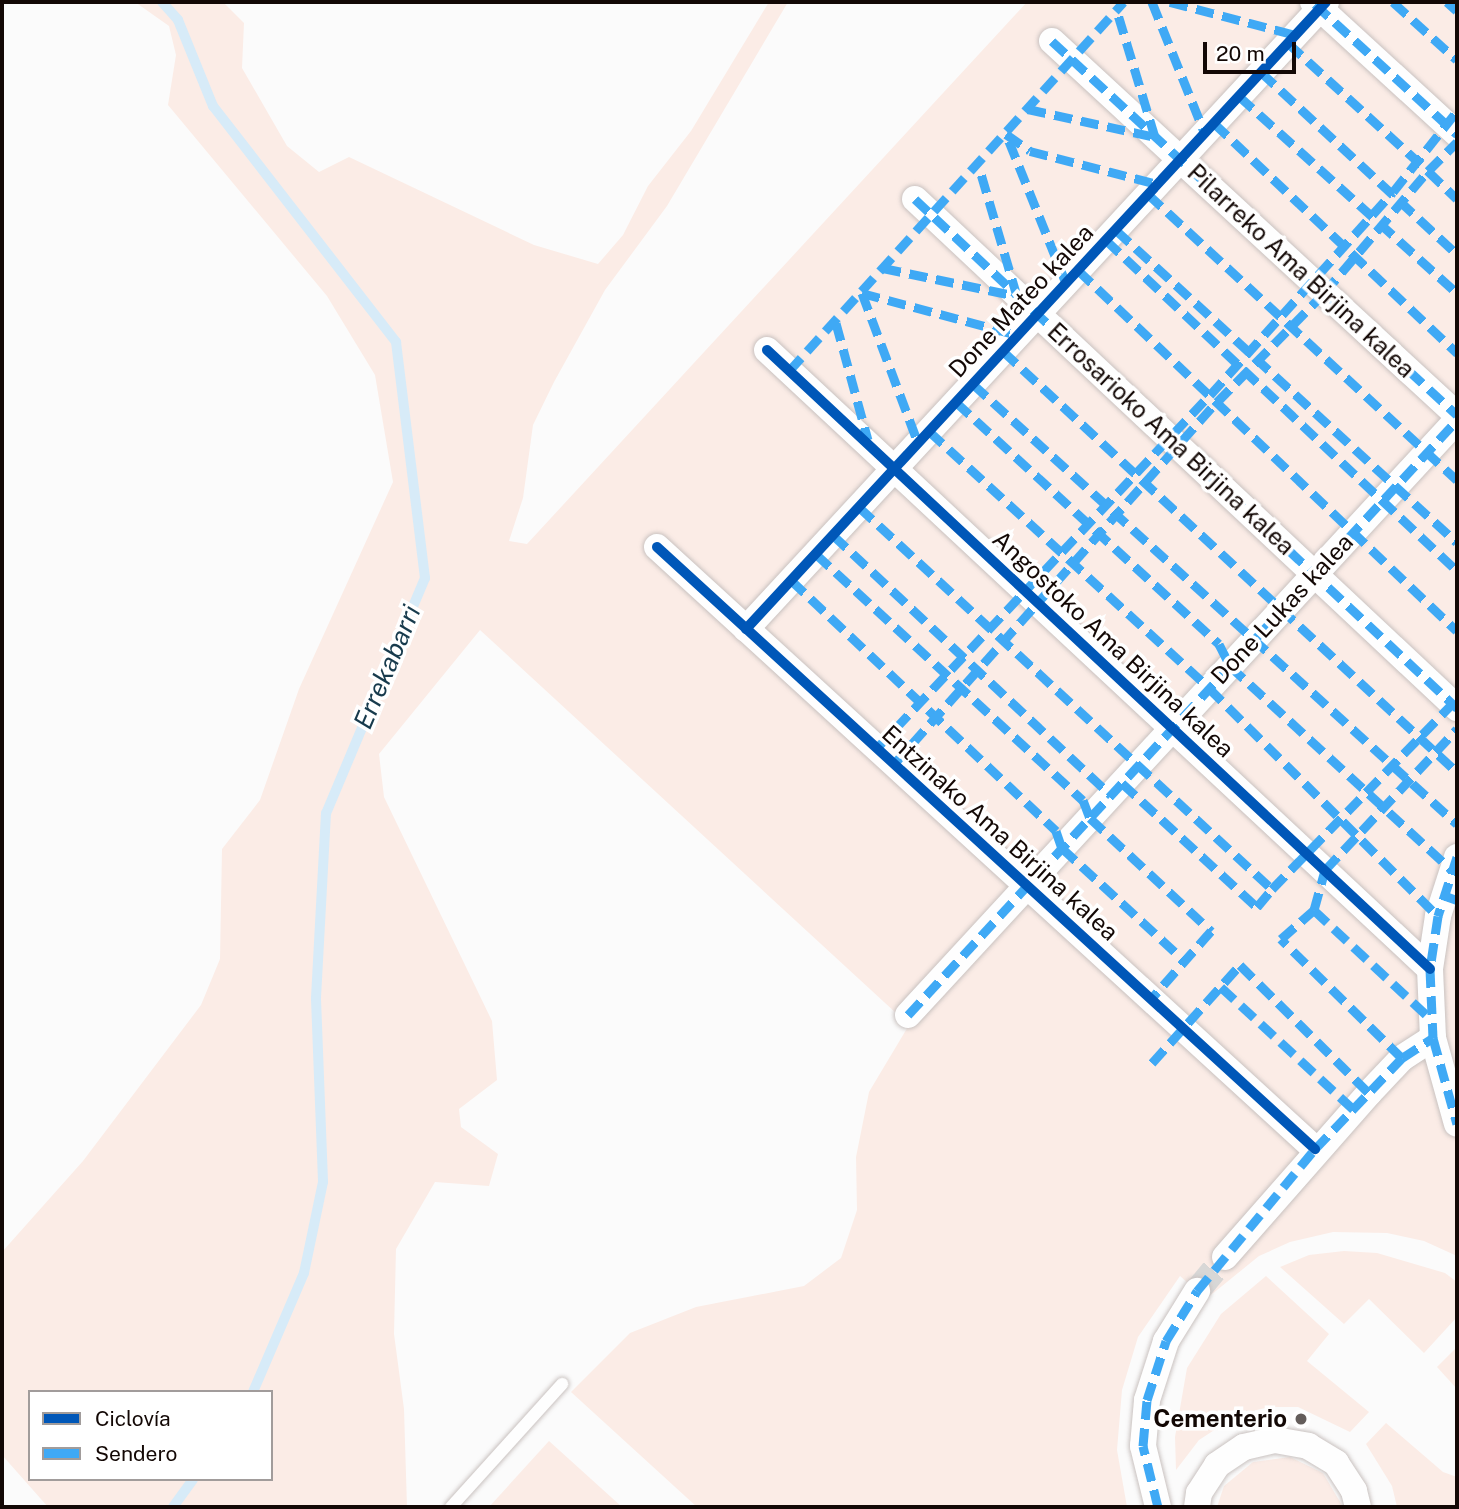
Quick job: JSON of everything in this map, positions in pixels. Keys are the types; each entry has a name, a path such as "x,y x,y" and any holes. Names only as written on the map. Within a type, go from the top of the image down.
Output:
{"street":[{"path":"1320,4 1457,134"},
{"name":"Done Mateo kalea","path":"746,629 1180,160 1320,4"},
{"name":"Pilarreko Ama Birjina kalea","path":"1052,41 1457,417"},
{"name":"Errosarioko Ama Birjina kalea","path":"915,199 1457,708"},
{"name":"Angostoko Ama Birjina kalea","path":"767,350 1430,969"},
{"name":"Done Lukas kalea","path":"908,1015 1457,417"},
{"name":"Entzinako Ama Birjina kalea","path":"657,547 1315,1149"},
{"path":"1457,857 1438,916 1430,969 1433,1038 1457,1124"},
{"path":"1226,1257 1315,1149 1402,1058 1433,1038"},
{"path":"1158,1507 1143,1446 1147,1400 1166,1341 1197,1291"},
{"path":"1197,1507 1199,1493 1217,1465 1244,1447 1275,1440 1307,1446 1335,1463 1354,1490 1358,1507"}],"lane":[{"path":"452,1507 562,1384"}],"shaded area":[{"path":"135,2 223,2 244,23 242,68 287,146 319,172 349,157 534,245 598,264 623,235 648,186 691,131 769,2 788,2 667,206 605,290 533,425 523,498 509,541 527,544 1027,2 1457,2 1457,1256 1424,1241 1387,1233 1333,1232 1290,1242 1259,1256 1206,1299 1180,1276 1138,1337 1122,1390 1117,1450 1127,1507 697,1507 571,1392 630,1333 696,1307 804,1286 841,1258 857,1210 856,1157 869,1092 909,1025 480,630 379,754 384,797 492,1021 497,1080 459,1109 461,1127 498,1154 489,1186 435,1182 396,1249 394,1334 404,1409 407,1507 48,1507 2,1455 2,1252 83,1161 201,1005 220,959 222,849 260,800 299,689 393,482 375,375 327,296 168,105 176,55 169,26"},
{"path":"1344,1251 1377,1253 1445,1273 1457,1282 1457,1317 1424,1353 1369,1299 1344,1324 1280,1267 1309,1255"},
{"path":"1266,1276 1329,1334 1307,1361 1369,1412 1350,1432 1298,1407 1270,1407 1239,1414 1199,1440 1176,1470 1175,1437 1187,1368 1221,1314"},
{"path":"1457,1347 1457,1389 1437,1367"},
{"path":"1386,1423 1443,1472 1457,1477 1457,1507 1397,1507 1392,1486 1366,1444"},
{"path":"549,1441 622,1507 489,1507"},
{"path":"1290,1457 1323,1473 1343,1507 1217,1507 1224,1486 1253,1462"}],"waterway":[{"name":"Errekabarri","path":"162,2 178,20 213,106 396,342 425,578 326,813 316,999 323,1182 304,1273 254,1390"},
{"name":"Errekabarri","path":"173,1507 192,1481"}],"tunnel":[{"path":"1197,1291 1225,1257"}],"marked path":[{"path":"789,371 1124,2"},
{"path":"1152,2 1205,134"},
{"path":"1170,2 1296,35"},
{"path":"1393,2 1457,60"},
{"path":"1447,2 1457,11"},
{"path":"1315,4 1457,134"},
{"path":"1028,109 1155,137 1117,11"},
{"path":"1052,41 1457,415"},
{"path":"1288,43 1428,171 1457,142"},
{"path":"1261,72 1457,254"},
{"path":"1239,96 1457,293"},
{"path":"877,748 1210,395 1393,192 1457,111"},
{"path":"1214,123 1457,353"},
{"path":"1066,283 1006,134 1030,151 1158,184"},
{"path":"883,268 1017,296 979,167"},
{"path":"894,764 1217,402 1324,293 1428,171 1457,199"},
{"path":"1148,194 1457,480"},
{"path":"915,199 1457,708"},
{"path":"1116,230 1457,542"},
{"path":"1106,240 1457,571"},
{"path":"1078,270 1457,631"},
{"path":"862,293 1018,335"},
{"path":"862,293 918,443"},
{"path":"836,323 868,440"},
{"path":"1003,351 1457,772"},
{"path":"973,384 1457,824"},
{"path":"956,402 1219,644 1230,666 1452,870"},
{"path":"908,1015 1457,420"},
{"path":"929,431 1209,688 1438,916"},
{"path":"859,507 1272,889 1457,699"},
{"path":"833,535 1111,795"},
{"path":"816,554 1083,800 1090,818 1211,931 1151,999"},
{"path":"791,580 1056,831 1062,848 1185,961"},
{"path":"1402,1058 1281,939 1314,910 1325,870 1457,729"},
{"path":"1122,783 1257,907 1272,889"},
{"path":"1457,857 1438,916 1430,969 1433,1038 1457,1124"},
{"path":"1443,895 1457,900"},
{"path":"1314,910 1431,1019"},
{"path":"1152,1063 1240,965 1369,1093"},
{"path":"1221,987 1353,1109"},
{"path":"1158,1507 1143,1446 1147,1400 1166,1341 1197,1291 1315,1149 1402,1058 1433,1038"}],"cycle path":[{"path":"746,629 1326,2"},
{"path":"767,350 1430,969"},
{"path":"657,547 1315,1149"}],"place":[{"name":"Cementerio","path":"1301,1419"}]}
